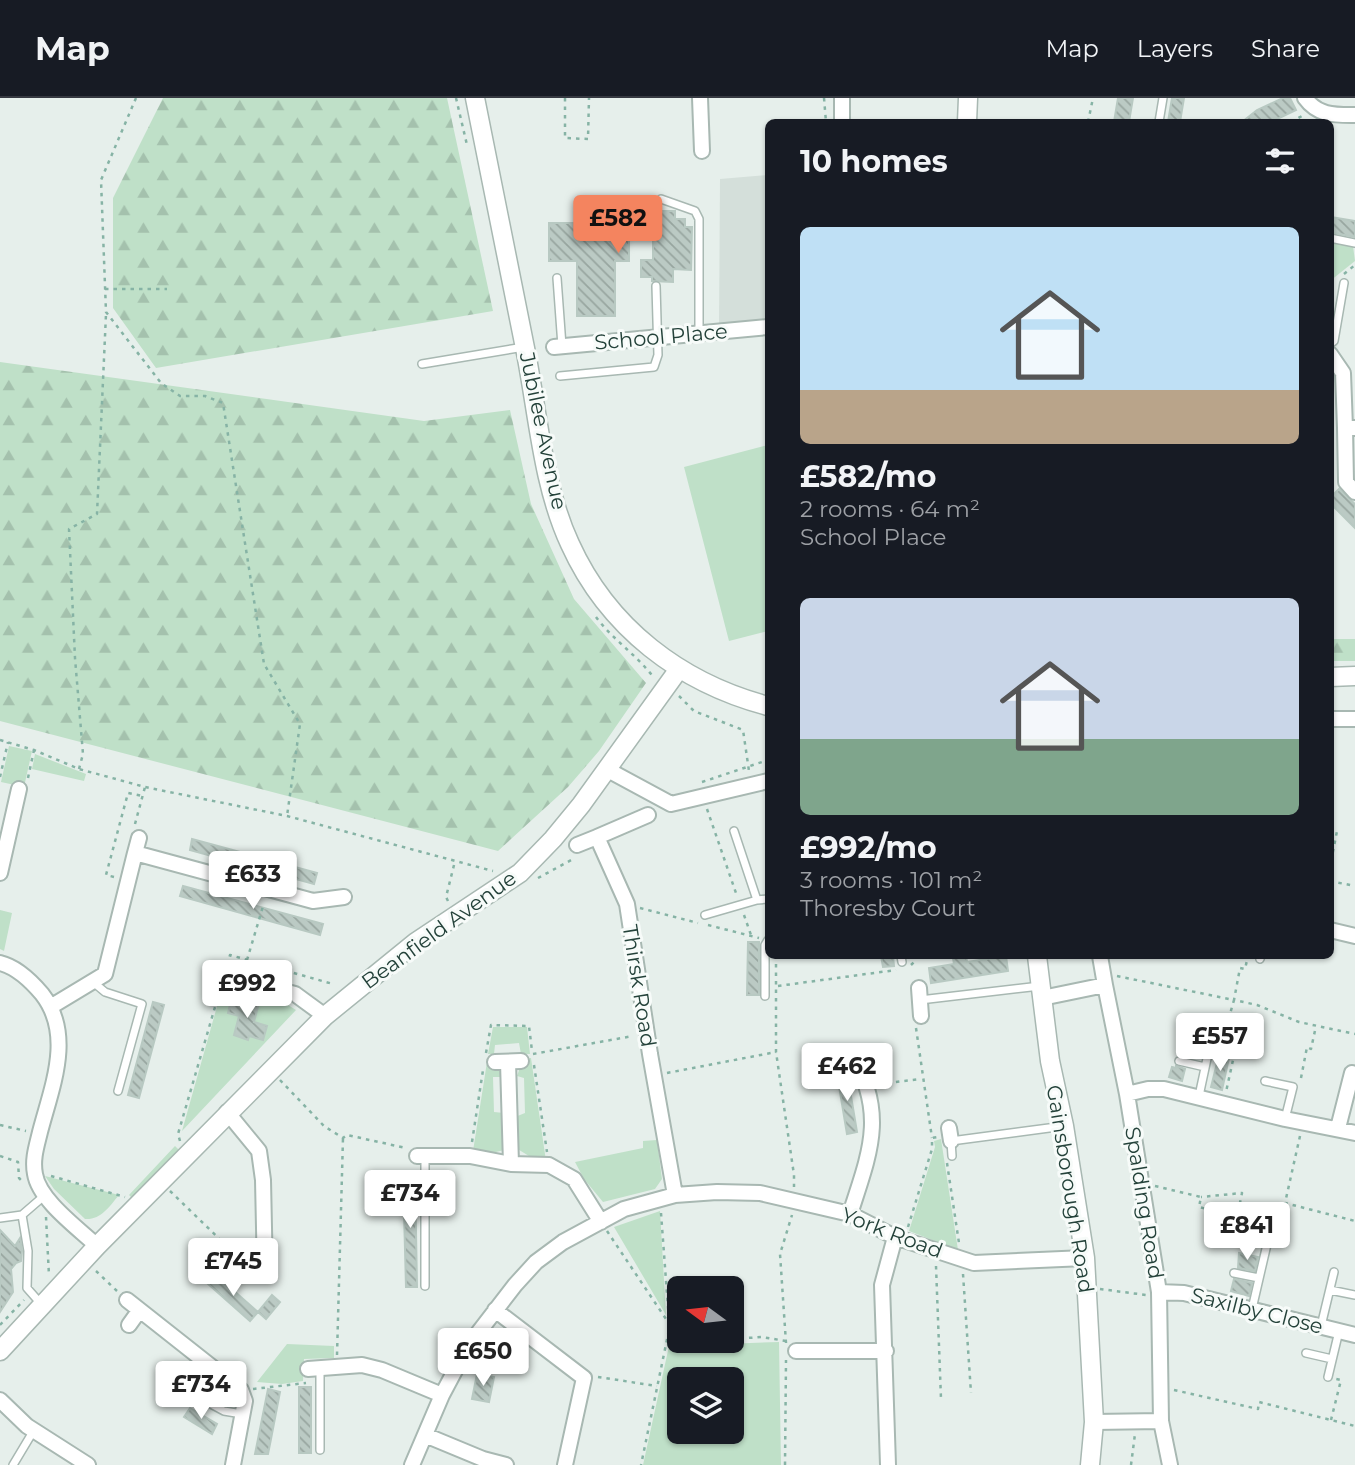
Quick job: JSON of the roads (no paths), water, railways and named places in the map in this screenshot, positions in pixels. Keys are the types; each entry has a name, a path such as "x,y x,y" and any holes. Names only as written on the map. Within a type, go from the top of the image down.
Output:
{"street":[{"name":"Jubilee Avenue","path":"475,98 547,467 570,543 588,576 623,623 643,642 706,685 736,698 765,705"},
{"path":"700,98 702,151"},
{"path":"842,98 842,119"},
{"path":"967,119 968,98"},
{"path":"1306,98 1311,106 1327,119 1355,115"},
{"name":"School Place","path":"558,346 765,327"},
{"path":"1334,358 1349,374 1350,428 1346,482 1355,492"},
{"name":"Beanfield Avenue","path":"0,1351 227,1112 325,1016 416,942 522,870 553,839 608,770 679,669"},
{"path":"1334,677 1355,676"},
{"path":"1334,720 1355,719"},
{"path":"608,770 671,804 699,790 765,782"},
{"path":"0,873 4,841 19,789"},
{"path":"577,845 648,816"},
{"name":"Thirsk Road","path":"597,837 627,904 653,1075 675,1195"},
{"path":"52,1006 105,974 139,838"},
{"path":"135,853 313,901 344,897"},
{"path":"1334,931 1355,936"},
{"name":"Gainsborough Road","path":"1037,959 1050,1062 1065,1126 1085,1258 1094,1422 1090,1465"},
{"name":"Spalding Road","path":"1101,959 1142,1183 1154,1293 1161,1421 1170,1465"},
{"path":"0,963 9,965 34,984 52,1006 58,1030 60,1051 35,1152 36,1177 49,1200 97,1246"},
{"path":"237,979 295,994 325,1016"},
{"path":"1041,992 1105,981"},
{"path":"918,1020 919,994"},
{"path":"850,1214 872,1144 873,1117 862,1072 851,1052"},
{"path":"510,1164 514,1060"},
{"path":"1338,1128 1352,1073"},
{"path":"1126,1094 1156,1089 1199,1096 1285,1119 1355,1133"},
{"path":"227,1112 259,1150 263,1180 265,1267"},
{"path":"422,1156 470,1156 510,1164 549,1165 573,1179 601,1222"},
{"name":"York Road","path":"412,1465 442,1395 468,1346 495,1310 536,1262 563,1242 624,1209 675,1195 760,1193 850,1214 899,1238 974,1263 1085,1258"},
{"path":"888,1465 882,1285 899,1238"},
{"name":"Saxilby Close","path":"1154,1293 1184,1293 1355,1335"},
{"path":"127,1300 241,1390 245,1401 233,1465"},
{"path":"495,1310 584,1378 565,1465"},
{"path":"129,1325 139,1311"},
{"path":"791,1346 886,1351"},
{"path":"314,1368 362,1364 442,1395"},
{"path":"0,1401 34,1430 88,1465"},
{"path":"1094,1422 1161,1421"},
{"path":"425,1435 483,1459 506,1465"}],"lane":[{"path":"1160,119 1163,98"},
{"path":"661,199 695,211 699,219 699,332"},
{"path":"1334,239 1355,243"},
{"path":"557,278 558,346"},
{"path":"1334,341 1344,283"},
{"path":"560,376 651,368 658,360 656,286"},
{"path":"422,363 525,347"},
{"path":"734,831 757,900"},
{"path":"705,915 765,899"},
{"path":"765,959 765,996"},
{"path":"93,982 105,992 142,1004 118,1091"},
{"path":"919,994 1041,992"},
{"path":"1199,1096 1208,1054"},
{"path":"1179,1061 1205,1066"},
{"path":"1265,1081 1293,1087 1285,1119"},
{"path":"949,1140 1065,1126"},
{"path":"422,1156 425,1286"},
{"path":"0,1218 22,1215 49,1200"},
{"path":"22,1215 28,1251 27,1288 42,1305"},
{"path":"1252,1310 1268,1240"},
{"path":"1321,1327 1334,1272"},
{"path":"1234,1273 1259,1278"},
{"path":"1330,1290 1355,1295"},
{"path":"1328,1377 1339,1331"},
{"path":"1306,1353 1332,1359"},
{"path":"314,1368 320,1384 320,1450"},
{"path":"196,1396 224,1410 243,1414"},
{"path":"13,1465 34,1430"}]}
